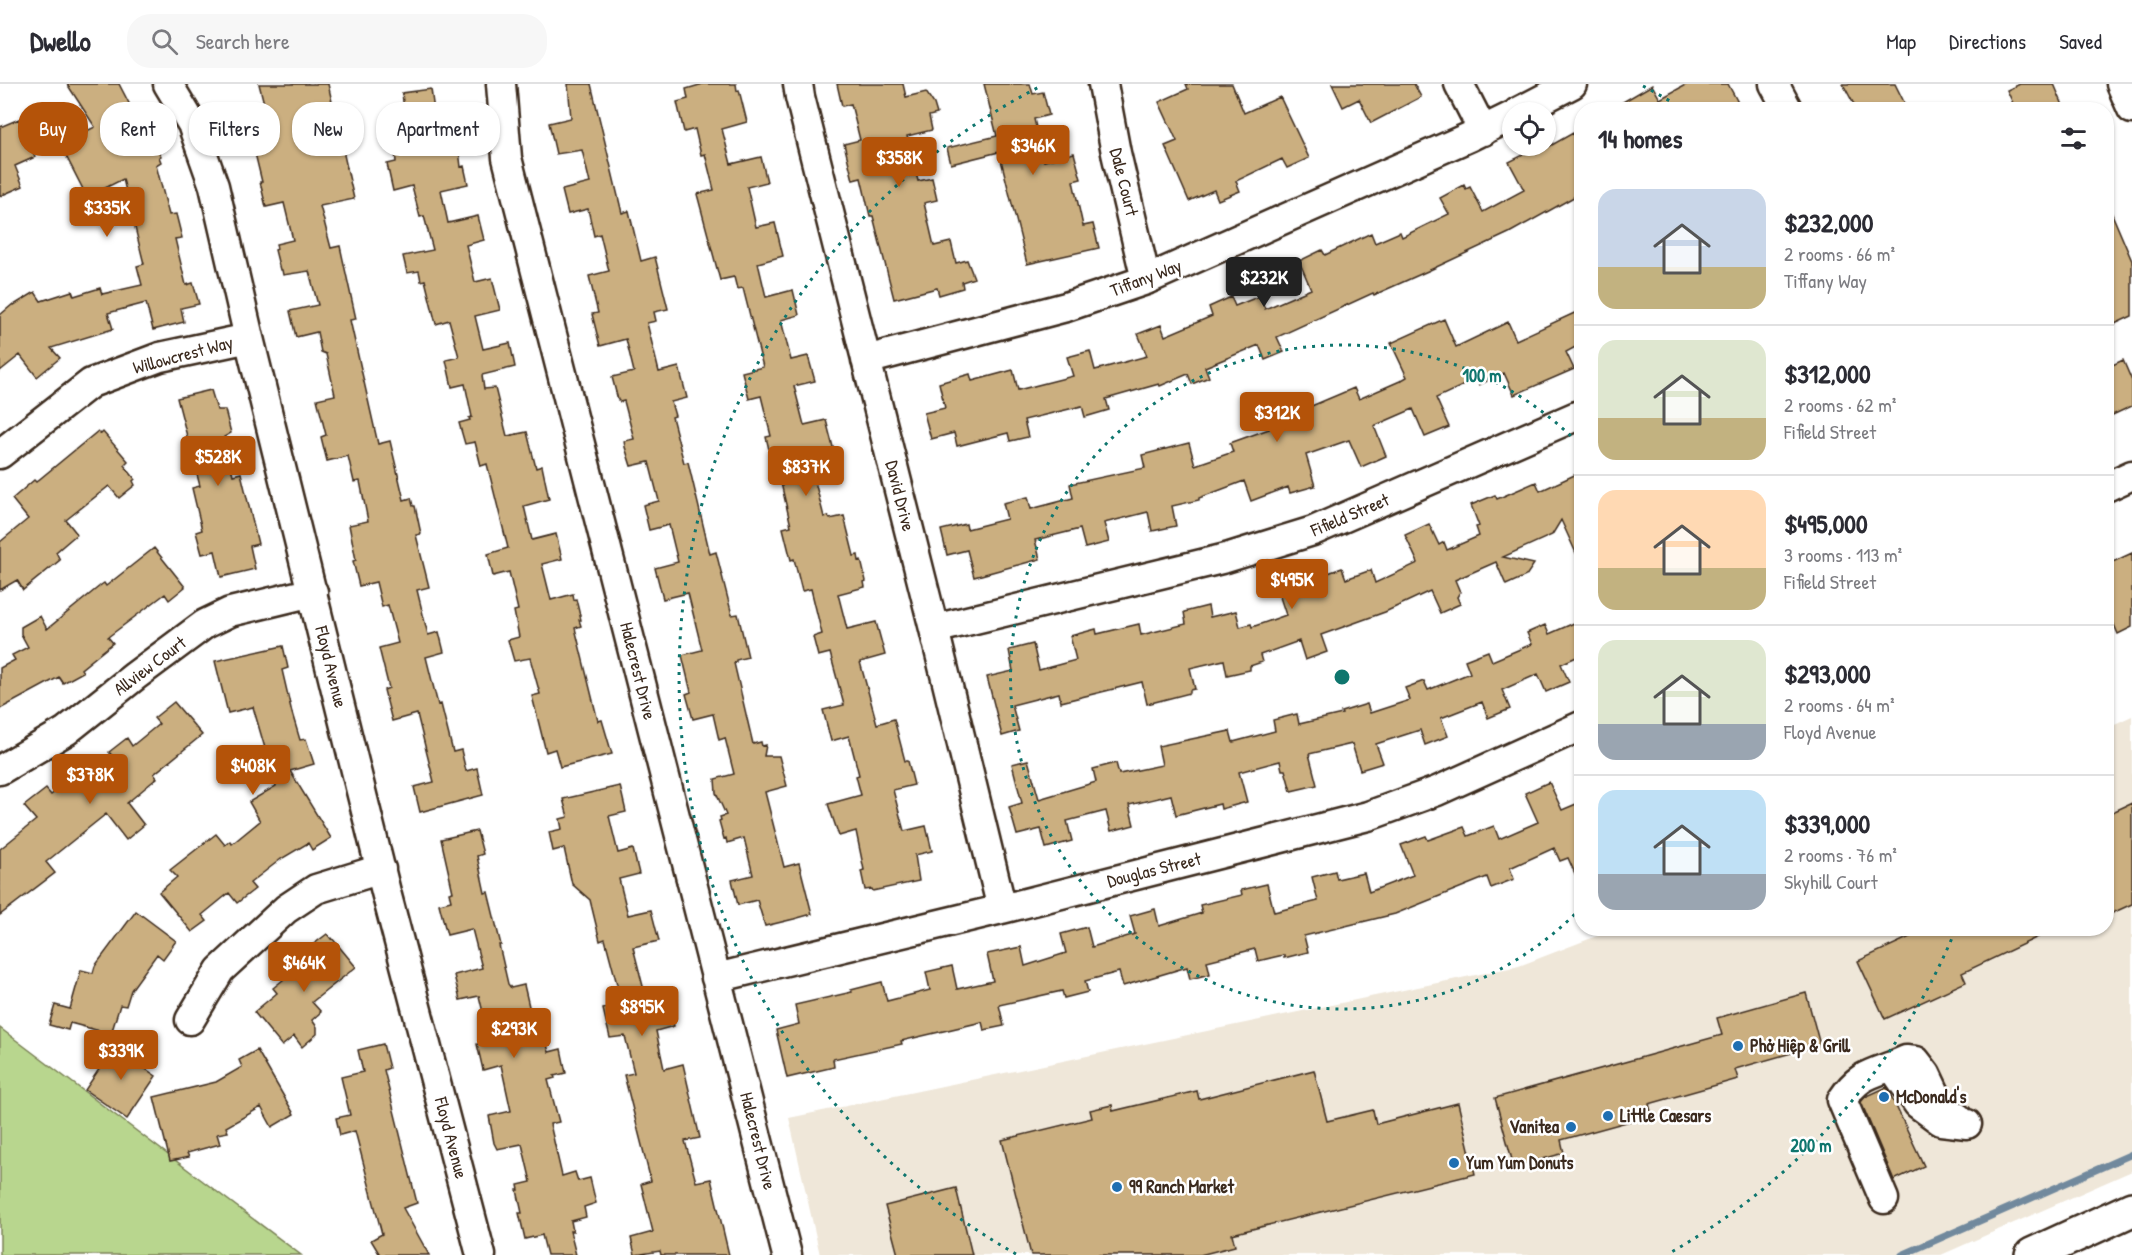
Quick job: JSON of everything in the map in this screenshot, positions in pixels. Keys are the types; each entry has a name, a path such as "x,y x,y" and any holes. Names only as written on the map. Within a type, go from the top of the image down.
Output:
{"main road":[{"path":"2032,1255 2132,1209"}],"street":[{"name":"Floyd Avenue","path":"168,84 192,124 214,186 249,338 381,869 482,1255"},
{"name":"Halecrest Drive","path":"501,84 507,158 787,1255"},
{"name":"David Drive","path":"798,84 1002,909"},
{"name":"Dale Court","path":"1103,84 1116,153 1146,280"},
{"path":"1459,84 1483,131"},
{"path":"1537,102 1572,84"},
{"path":"1774,84 1784,102"},
{"path":"2121,84 2132,109"},
{"name":"Tiffany Way","path":"866,360 1066,307 1146,280 1502,121"},
{"name":"Willowcrest Way","path":"0,454 92,383 160,357 249,338"},
{"name":"Fifield Street","path":"934,629 1227,558 1313,531 1574,417"},
{"path":"2114,483 2132,475"},
{"name":"Allview Court","path":"0,770 66,731 205,624 230,612 313,592"},
{"name":"Douglas Street","path":"716,978 1002,909 1368,816 1437,791 1574,729"},
{"path":"190,1020 220,970 286,909 316,889 381,869"},
{"path":"1884,1200 1842,1100 1852,1084 1867,1075 1906,1060 1916,1061 1926,1074 1941,1106 1967,1124"}],"shaded area":[{"path":"2132,716 2132,1171 1941,1255 820,1255 789,1118 1519,966 1597,936 2114,936 2114,724"}],"green space":[{"path":"0,1028 301,1255 0,1255"}],"building":[{"path":"67,84 119,84 128,102 100,102 100,156 161,156 159,157 161,162 156,165 169,215 176,214 182,238 175,239 186,285 193,283 199,304 181,308 184,322 153,330 146,303 108,313 113,329 51,348 60,358 37,377 20,355 0,371 0,315 13,304 35,292 41,301 72,291 74,296 100,288 102,294 142,285 137,266 144,264 123,179 87,197 66,156 88,156 88,130 95,127 88,116 88,102 79,102"},
{"path":"259,84 328,84 332,102 292,102 292,156 344,156 354,199 320,206 331,248 340,246 356,319 350,320 378,444 390,441 404,500 411,498 415,506 421,534 416,535 429,587 417,590 428,635 439,632 444,652 426,657 438,705 441,704 453,752 461,750 466,771 477,768 483,795 420,812 414,787 434,782 417,714 392,721 384,690 389,688 379,648 398,643 388,605 382,607 376,582 359,586 353,561 356,560 349,525 368,521 360,481 354,482 348,456 327,461 321,437 326,435 317,399 335,395 326,354 321,352 317,332 296,337 290,311 318,305 309,271 283,275 280,270 275,250 277,249 276,244 293,240 284,203 266,207 260,182 262,182 256,156 280,156 280,102 264,102"},
{"path":"568,84 591,84 622,213 629,211 641,261 655,257 668,309 654,312 656,321 647,323 659,372 679,367 687,398 671,402 675,416 672,417 684,463 688,462 710,554 716,552 732,615 738,614 748,657 736,660 734,663 753,744 761,742 762,746 766,745 764,756 779,756 787,786 765,792 784,867 799,863 812,914 765,926 757,900 738,905 732,880 753,875 744,838 727,843 726,838 724,839 719,821 720,817 726,815 716,793 715,779 734,774 725,738 719,740 713,714 693,719 686,694 691,692 682,655 702,650 688,593 663,599 655,568 678,562 669,525 649,530 643,505 659,501 649,462 631,466 625,447 624,441 634,439 624,401 618,400 612,377 634,372 626,339 600,346 592,314 598,313 589,276 609,271 600,234 594,236 588,209 568,214 562,190 590,183 582,150 556,154 549,123 571,118"},
{"path":"703,84 736,84 737,91 739,90 747,122 722,129 731,164 761,157 767,182 747,187 756,227 775,223 783,256 758,263 766,297 793,290 799,315 781,320 791,360 808,356 815,381 794,386 804,425 826,420 834,451 809,458 824,517 828,516 830,519 844,516 854,556 858,555 859,561 861,560 866,581 864,582 865,587 838,594 847,629 876,622 885,655 860,662 877,724 894,719 905,761 908,761 914,785 893,790 904,831 926,826 932,851 915,855 919,881 873,891 872,889 865,890 861,871 864,870 856,831 839,836 828,804 861,795 856,776 859,775 849,736 831,741 823,710 844,705 830,653 818,656 813,637 822,634 811,589 802,591 794,559 791,560 783,528 791,526 781,483 777,483 766,437 771,436 761,396 749,399 742,372 763,367 743,288 737,289 734,277 720,280 697,194 714,190 705,154 701,155 695,129 684,132 677,102 688,99 686,89"},
{"path":"837,84 903,84 906,97 926,92 934,104 937,114 929,116 932,130 907,136 918,181 932,178 937,200 924,203 934,246 951,242 956,263 967,260 974,278 962,282 963,288 939,295 937,288 894,299 861,178 853,180 844,144 860,140 851,104 842,106"},
{"path":"984,84 1030,84 1033,94 1043,92 1049,115 1034,119 1044,161 1074,153 1081,179 1073,181 1083,226 1093,224 1099,248 1027,264 999,152 951,164 947,148 997,136"},
{"path":"1186,84 1232,84 1244,113 1280,97 1309,158 1287,168 1282,159 1236,181 1240,191 1218,200 1214,190 1189,201 1165,146 1177,141 1159,102 1188,89"},
{"path":"1332,84 1414,84 1421,97 1371,123 1359,99 1343,107"},
{"path":"1687,84 1728,84 1738,102 1623,102 1652,85 1660,99"},
{"path":"1843,84 1895,84 1904,102 1853,102"},
{"path":"2020,84 2054,84 2062,102 2012,102 2007,90"},
{"path":"431,89 433,102 403,102 402,93"},
{"path":"18,119 18,156 35,157 15,166 23,186 0,196 0,127"},
{"path":"1573,133 1574,197 1509,233 1277,337 1284,352 1265,360 1259,345 1205,367 1209,377 1192,384 1188,374 1160,386 1159,384 1106,399 1109,410 1085,417 1082,406 1024,420 1028,437 1010,441 1008,433 957,446 954,433 931,439 924,413 945,408 939,383 970,374 972,381 1013,370 1018,390 1073,376 1067,357 1090,351 1095,370 1147,356 1138,334 1161,325 1165,336 1212,316 1209,307 1231,297 1235,306 1260,296 1265,309 1311,289 1299,261 1322,250 1325,255 1371,233 1375,243 1400,232 1402,237 1449,214 1440,198 1464,185 1466,189 1470,187 1483,212 1524,190 1509,162 1521,156 1556,156 1556,143"},
{"path":"395,156 460,156 461,167 464,166 468,184 441,190 448,223 478,216 484,240 466,245 475,282 492,278 500,310 475,316 483,349 510,343 515,367 482,375 484,389 495,388 507,436 527,432 536,468 542,466 549,499 524,506 532,540 556,534 562,559 542,564 551,600 573,594 574,600 576,599 581,626 575,628 598,721 602,720 612,754 560,767 555,749 546,752 532,696 540,694 530,658 514,661 508,640 519,637 514,611 518,610 509,572 493,576 488,554 508,548 487,464 481,466 475,442 465,444 459,423 470,420 469,418 472,417 465,384 452,387 446,360 459,357 449,320 436,324 425,280 421,281 419,271 407,273 403,256 433,250 424,216 420,217 412,186 393,191 387,164 396,162"},
{"path":"2114,219 2132,261 2132,316 2114,324"},
{"path":"1574,313 1574,348 1566,352 1574,369 1514,395 1504,373 1479,385 1477,379 1436,398 1449,427 1425,437 1413,409 1374,426 1386,456 1361,467 1349,440 1306,455 1315,486 1290,493 1288,487 1251,501 1244,481 1199,498 1199,500 1172,506 1176,526 1152,531 1148,512 1104,523 1109,542 1085,548 1080,529 1035,540 1040,559 974,577 967,550 947,555 941,530 966,524 967,529 1007,519 1003,503 1028,497 1031,509 1073,498 1070,484 1145,468 1142,455 1189,443 1195,465 1233,452 1230,443 1269,429 1264,415 1299,403 1302,410 1354,388 1359,399 1400,381 1407,377 1391,343 1444,319 1456,347 1508,322 1516,340"},
{"path":"2123,360 2132,381 2132,406 2114,414 2114,364"},
{"path":"211,390 217,410 225,410 231,433 224,437 233,475 241,473 258,544 250,546 255,569 221,577 215,551 202,554 196,532 202,530 192,488 200,486 177,398"},
{"path":"98,431 101,434 103,432 128,461 124,465 135,479 133,481 135,485 119,498 109,486 66,520 77,534 56,552 60,560 23,590 17,580 0,590 0,542 28,519 12,499"},
{"path":"1574,475 1574,549 1561,520 1552,535 1503,557 1534,564 1526,576 1506,585 1496,562 1455,580 1460,592 1457,597 1460,604 1440,613 1430,591 1385,612 1321,635 1327,652 1305,660 1299,641 1260,655 1262,662 1250,666 1250,670 1227,675 1224,660 1190,668 1195,689 1190,690 1190,693 1147,704 1142,682 1061,702 1059,693 1012,705 1019,731 1002,736 987,677 1013,671 1009,650 1033,644 1039,670 1076,660 1070,636 1096,629 1097,634 1139,624 1141,635 1186,624 1184,612 1208,606 1210,617 1236,611 1240,627 1251,624 1252,627 1286,615 1276,585 1301,577 1303,582 1342,568 1346,579 1371,570 1375,583 1418,563 1405,535 1429,524 1439,545 1444,542 1447,550 1479,536 1476,527 1479,526 1471,505 1495,495 1497,499 1536,482 1540,491"},
{"path":"154,548 185,587 169,600 165,594 108,637 113,643 81,669 83,672 63,683 59,677 0,709 0,668 15,660 12,655 28,647 21,634 21,627 40,616 47,629 101,585 104,583 106,586"},
{"path":"2132,553 2132,627 2118,634 2114,625 2114,561"},
{"path":"1574,623 1574,658 1561,664 1569,682 1546,692 1538,674 1502,690 1510,709 1488,718 1482,702 1441,718 1448,736 1425,745 1420,730 1376,744 1383,763 1360,770 1352,744 1309,754 1317,785 1291,791 1280,761 1239,772 1247,802 1221,809 1220,804 1176,815 1171,795 1129,805 1134,825 1111,831 1106,811 1067,821 1072,841 1046,848 1041,829 1017,835 1009,807 1022,803 1012,764 1028,760 1039,799 1096,782 1093,769 1116,763 1119,774 1162,765 1158,746 1230,731 1233,742 1275,731 1273,720 1297,714 1299,724 1342,714 1341,712 1367,704 1370,713 1410,700 1405,688 1424,681 1428,690 1470,673 1465,660 1488,651 1492,661 1532,644 1527,633 1545,625 1549,634"},
{"path":"283,646 288,668 282,670 292,713 300,740 306,739 314,764 290,771 331,838 312,850 308,843 281,859 250,883 255,889 237,903 229,893 202,915 207,921 192,932 159,892 177,877 170,870 216,834 225,845 230,841 232,844 260,821 249,802 276,786 253,707 228,713 215,661"},
{"path":"174,702 202,735 154,774 157,778 127,803 144,825 126,840 106,814 46,862 55,873 0,915 0,849 36,820 24,806 46,789 51,795 70,780 77,788 114,758 109,752 127,738 132,746 159,724 154,718"},
{"path":"1549,782 1562,810 1574,805 1574,871 1568,858 1560,861 1554,848 1510,868 1514,879 1491,888 1487,877 1395,914 1304,936 1308,952 1258,961 1255,949 1207,961 1210,974 1190,979 1187,967 1123,986 1119,972 1085,981 1088,992 1064,998 1062,991 999,1005 1004,1026 984,1030 982,1022 901,1041 902,1044 833,1059 834,1067 787,1078 776,1030 799,1024 795,1005 852,992 851,990 882,982 887,1001 930,990 926,972 952,966 957,989 993,981 987,954 1021,947 1025,966 1066,953 1061,934 1087,927 1092,947 1135,934 1130,916 1155,909 1159,926 1202,913 1200,905 1242,895 1241,890 1267,884 1274,912 1318,901 1312,877 1335,871 1337,879 1364,873 1369,892 1413,875 1401,845 1426,836 1428,840 1464,827 1468,836 1494,826 1499,839 1538,822 1525,793"},
{"path":"620,786 626,812 609,816 618,853 633,849 639,874 619,879 628,915 651,910 659,941 633,947 648,1006 668,1001 674,1026 656,1031 664,1069 683,1064 700,1138 685,1141 696,1182 711,1179 729,1255 661,1255 660,1251 635,1255 631,1238 653,1232 641,1184 651,1181 624,1075 634,1073 625,1036 610,1038 603,1009 613,1006 609,990 618,988 605,939 600,941 590,900 572,884 564,848 553,851 549,832 562,829 560,819 568,817 563,799"},
{"path":"2132,803 2132,904 2114,912 2114,811"},
{"path":"477,831 483,854 477,856 485,893 488,892 501,945 499,945 508,984 511,988 524,985 535,1032 543,1030 549,1052 561,1049 566,1073 548,1080 559,1122 550,1124 562,1176 575,1172 578,1181 590,1178 596,1203 584,1207 586,1217 571,1221 573,1231 570,1231 576,1255 547,1255 542,1235 525,1239 517,1190 519,1190 518,1185 531,1182 522,1144 497,1149 489,1116 511,1111 501,1065 483,1070 477,1044 490,1041 479,996 460,1000 454,975 482,968 472,929 447,935 439,904 451,901 449,893 453,892 441,839"},
{"path":"136,911 176,941 163,959 157,954 131,990 126,1006 120,1005 111,1034 70,1023 68,1030 49,1025 55,1005 70,1009 81,970 93,973 95,966"},
{"path":"327,934 356,967 312,1002 321,1012 312,1020 317,1027 317,1034 302,1047 294,1036 282,1046 254,1012 277,993 273,988 311,957 306,950"},
{"path":"1912,936 2040,936 1962,973 1966,982 1885,1019 1858,961"},
{"path":"1806,993 1820,1045 1735,1069 1738,1079 1649,1104 1652,1115 1561,1140 1564,1153 1514,1167 1495,1098 1722,1035 1717,1018"},
{"path":"118,1041 135,1053 131,1059 156,1076 127,1119 85,1090"},
{"path":"383,1044 389,1068 384,1070 417,1203 403,1208 429,1255 380,1255 371,1240 382,1234 355,1131 340,1135 336,1118 350,1115 341,1077 363,1072 358,1050"},
{"path":"257,1050 294,1114 272,1127 261,1107 226,1127 228,1132 217,1134 220,1144 187,1153 189,1157 170,1161 154,1097 216,1082 242,1067 239,1060"},
{"path":"1314,1070 1327,1121 1373,1110 1376,1124 1458,1103 1475,1174 1232,1234 1235,1246 1200,1255 1031,1255 1002,1140 1092,1118 1090,1110 1112,1105 1113,1111 1197,1091 1199,1099"},
{"path":"1887,1087 1924,1166 1894,1180 1861,1102 1865,1097"},
{"path":"956,1188 972,1255 898,1255 885,1206"}],"waterway":[{"path":"1902,1255 2132,1154"}],"place":[{"name":"Phở Hiệp & Grill","path":"1738,1046"},
{"name":"McDonald's","path":"1884,1097"},
{"name":"Little Caesars","path":"1608,1116"},
{"name":"Vanitea","path":"1571,1127"},
{"name":"Yum Yum Donuts","path":"1454,1163"},
{"name":"99 Ranch Market","path":"1117,1187"}]}
